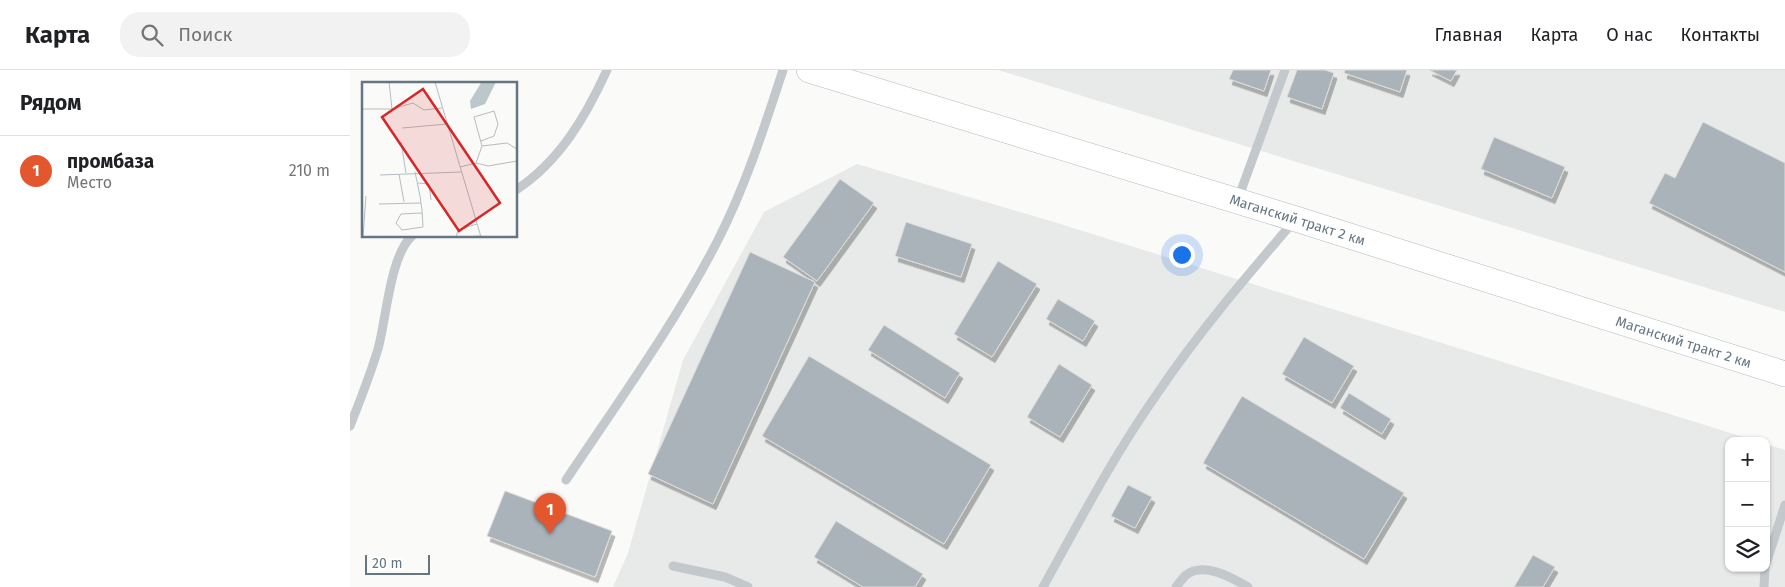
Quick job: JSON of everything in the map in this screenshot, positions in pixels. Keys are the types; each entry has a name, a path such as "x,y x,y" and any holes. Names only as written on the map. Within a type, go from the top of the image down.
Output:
{"main road":[{"name":"Маганский тракт 2 км","path":"809,70 1296,219 1785,374"}],"lane":[{"path":"518,189 533,178 565,146 594,100 607,70"},
{"path":"566,480 685,300 718,240 746,181 784,70"},
{"path":"1237,201 1285,70"},
{"path":"1043,587 1106,476 1157,394 1232,293 1296,219"},
{"path":"350,426 378,349 395,266 410,238"},
{"path":"1770,552 1785,505"},
{"path":"673,566 725,577 748,587"},
{"path":"1176,587 1187,574 1204,569 1232,578 1248,587"},
{"path":"1764,587 1765,572"}],"shaded area":[{"path":"998,70 1785,70 1785,312"},
{"path":"857,164 1054,222 1743,437 1725,437 1725,572 1770,572 1770,445 1785,450 1785,587 613,587 628,553 683,360 764,212"}],"building":[{"path":"1233,70 1271,70 1264,91 1229,79"},
{"path":"1297,70 1325,70 1334,73 1322,109 1287,97"},
{"path":"1345,70 1407,70 1400,92 1344,73"},
{"path":"1429,70 1457,70 1451,81"},
{"path":"1703,122 1785,163 1785,272 1649,203 1665,173 1675,178"},
{"path":"1494,137 1565,167 1552,198 1481,169"},
{"path":"840,179 874,203 817,281 783,257"},
{"path":"906,222 972,244 961,277 895,256"},
{"path":"750,252 815,282 713,504 648,474"},
{"path":"998,261 1037,284 992,357 954,334"},
{"path":"1058,299 1095,321 1083,341 1046,319"},
{"path":"884,325 960,373 945,398 868,350"},
{"path":"1304,337 1354,366 1332,403 1282,374"},
{"path":"809,356 991,465 944,544 762,436"},
{"path":"1059,364 1092,385 1060,437 1027,417"},
{"path":"1349,393 1391,419 1382,434 1340,408"},
{"path":"1242,396 1404,493 1364,559 1203,463"},
{"path":"1128,485 1152,497 1135,528 1111,516"},
{"path":"505,491 612,531 595,577 487,536"},
{"path":"836,521 923,574 915,587 863,587 814,557"},
{"path":"1533,555 1555,567 1543,587 1514,587"}],"place":[{"name":"промбаза","path":"550,534"}]}
